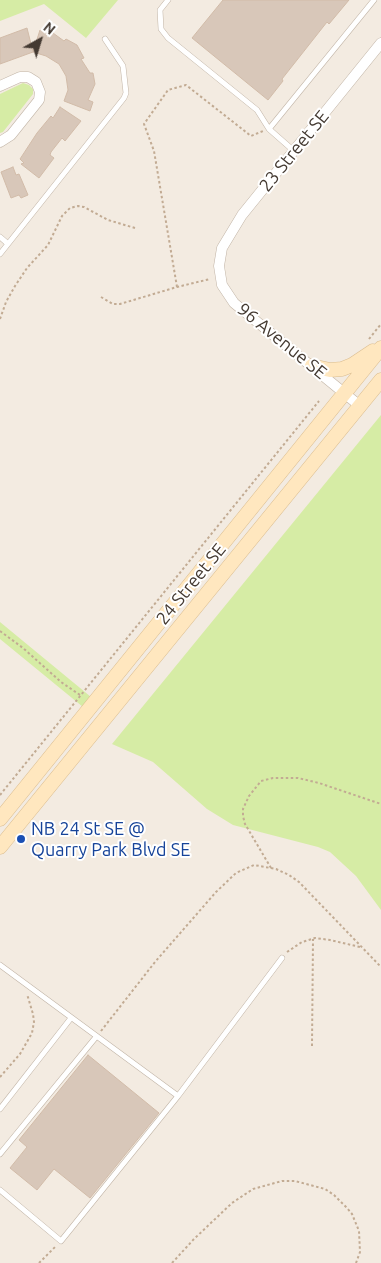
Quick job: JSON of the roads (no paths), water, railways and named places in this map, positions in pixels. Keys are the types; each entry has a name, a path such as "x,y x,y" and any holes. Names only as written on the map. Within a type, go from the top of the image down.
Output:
{"main road":[{"path":"312,366 330,370 342,369 352,365 381,346"},
{"name":"24 Street SE","path":"0,819 381,346"},
{"name":"24 Street SE","path":"0,847 381,380"}],"street":[{"name":"23 Street SE","path":"219,266 222,248 242,215 381,43"},
{"path":"0,86 20,77 28,77 36,82 40,92 39,100 11,135 0,142"},
{"name":"96 Avenue SE","path":"219,266 220,277 226,293 234,302 360,406"}],"lane":[{"path":"168,0 160,10 160,29 168,38 257,110 269,129 294,150"},
{"path":"269,129 374,0"},
{"path":"0,254 124,98 126,93 123,66 105,39"},
{"path":"0,237 7,243"},
{"path":"0,1190 62,1241 178,1096 282,958"},
{"path":"0,965 178,1096"},
{"path":"0,1109 71,1018"},
{"path":"0,1154 96,1037"}],"place":[{"name":"NB 24 St SE @ Quarry Park Blvd SE","path":"21,839"}]}
